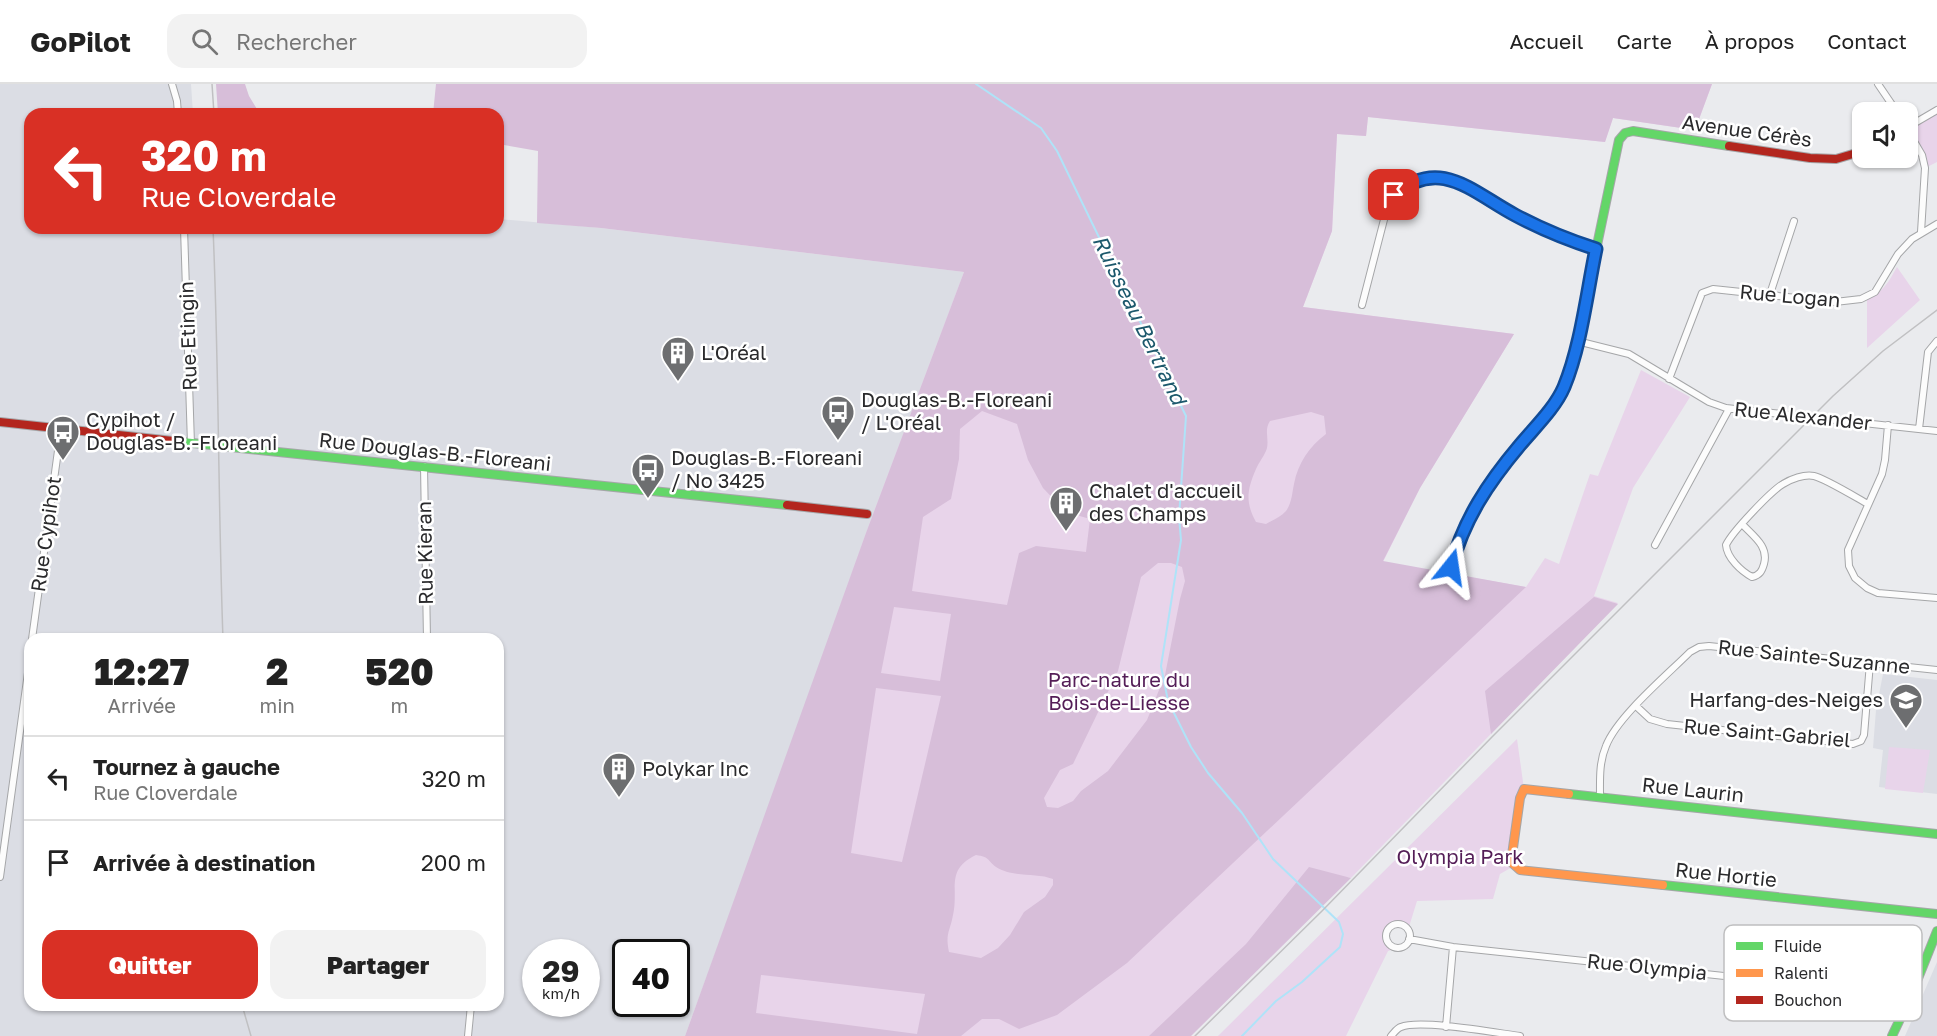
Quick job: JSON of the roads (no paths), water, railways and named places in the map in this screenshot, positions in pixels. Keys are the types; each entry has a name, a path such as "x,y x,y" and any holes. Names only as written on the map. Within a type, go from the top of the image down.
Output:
{"street":[{"path":"171,84 178,108"},
{"path":"1878,84 1890,102"},
{"path":"1918,122 1937,110"},
{"name":"Avenue Cérès","path":"1596,249 1619,140 1625,133 1633,131 1810,158 1836,159 1852,154"},
{"path":"1918,148 1925,168 1921,232"},
{"path":"1362,305 1386,208 1394,195 1417,180 1429,178 1450,180 1539,227 1596,249 1577,341 1564,388 1551,408 1503,465 1480,498 1459,539 1451,567"},
{"path":"1770,294 1794,221"},
{"name":"Rue Logan","path":"1669,379 1702,293 1713,289 1835,302 1861,299 1875,292 1898,254 1921,232 1937,224"},
{"name":"Rue Etingin","path":"184,234 191,444"},
{"name":"Rue Alexander","path":"1577,341 1629,354 1709,402 1729,409 1937,431"},
{"path":"1919,429 1928,352 1937,341"},
{"path":"1655,545 1729,409"},
{"name":"Rue Douglas-B.-Floreani","path":"0,422 867,514"},
{"path":"1888,425 1884,467 1848,550 1849,566 1855,578 1867,588 1878,593 1937,598"},
{"name":"Rue Cypihot","path":"33,633 61,429"},
{"name":"Rue Kieran","path":"424,466 427,633"},
{"path":"1742,525 1766,552 1763,569 1756,576 1749,576 1726,551 1726,545 1729,539 1742,525 1781,485 1795,478 1814,476 1868,504"},
{"name":"Rue Sainte-Suzanne","path":"1600,796 1600,773 1606,746 1612,733 1690,652 1699,647 1709,646 1937,670"},
{"name":"Rue Saint-Gabriel","path":"1636,706 1650,719 1667,724 1853,744 1861,741 1864,735 1870,663"},
{"path":"0,877 24,702"},
{"name":"Rue Laurin","path":"1514,866 1511,862 1513,845 1520,798 1524,789 1937,834"},
{"name":"Rue Hortie","path":"1514,866 1531,872 1937,914"},
{"path":"1922,968 1937,931"},
{"name":"Rue Olympia","path":"1409,939 1453,946 1724,976"},
{"path":"1446,1027 1453,946"},
{"path":"468,1036 470,1011"},
{"path":"1892,1036 1899,1021"},
{"path":"1391,1036 1401,1027 1413,1025 1521,1036"}],"waterway":[{"name":"Ruisseau Bertrand","path":"976,84 1041,128 1057,151 1186,416 1179,517 1181,540 1161,666 1168,701 1191,747 1208,773 1242,813 1273,859 1339,922 1343,934 1340,947 1302,982 1276,1001 1242,1036"}],"tram line":[{"path":"212,84 214,108"},
{"path":"213,234 223,633"},
{"path":"1195,1036 1833,396 1883,351 1937,310"},
{"path":"244,1011 251,1036"}],"place":[{"name":"L'Oréal","path":"678,382"},
{"name":"Douglas-B.-Floreani / L'Oréal","path":"838,441"},
{"name":"Cypihot / Douglas-B.-Floreani","path":"63,461"},
{"name":"Douglas-B.-Floreani / No 3425","path":"648,499"},
{"name":"Chalet d'accueil des Champs","path":"1066,532"},
{"name":"Harfang-des-Neiges","path":"1906,729"},
{"name":"Polykar Inc","path":"619,798"}],"park label":[{"name":"Parc-nature du Bois-de-Liesse","path":"1119,692"},
{"name":"Olympia Park","path":"1460,857"}]}
